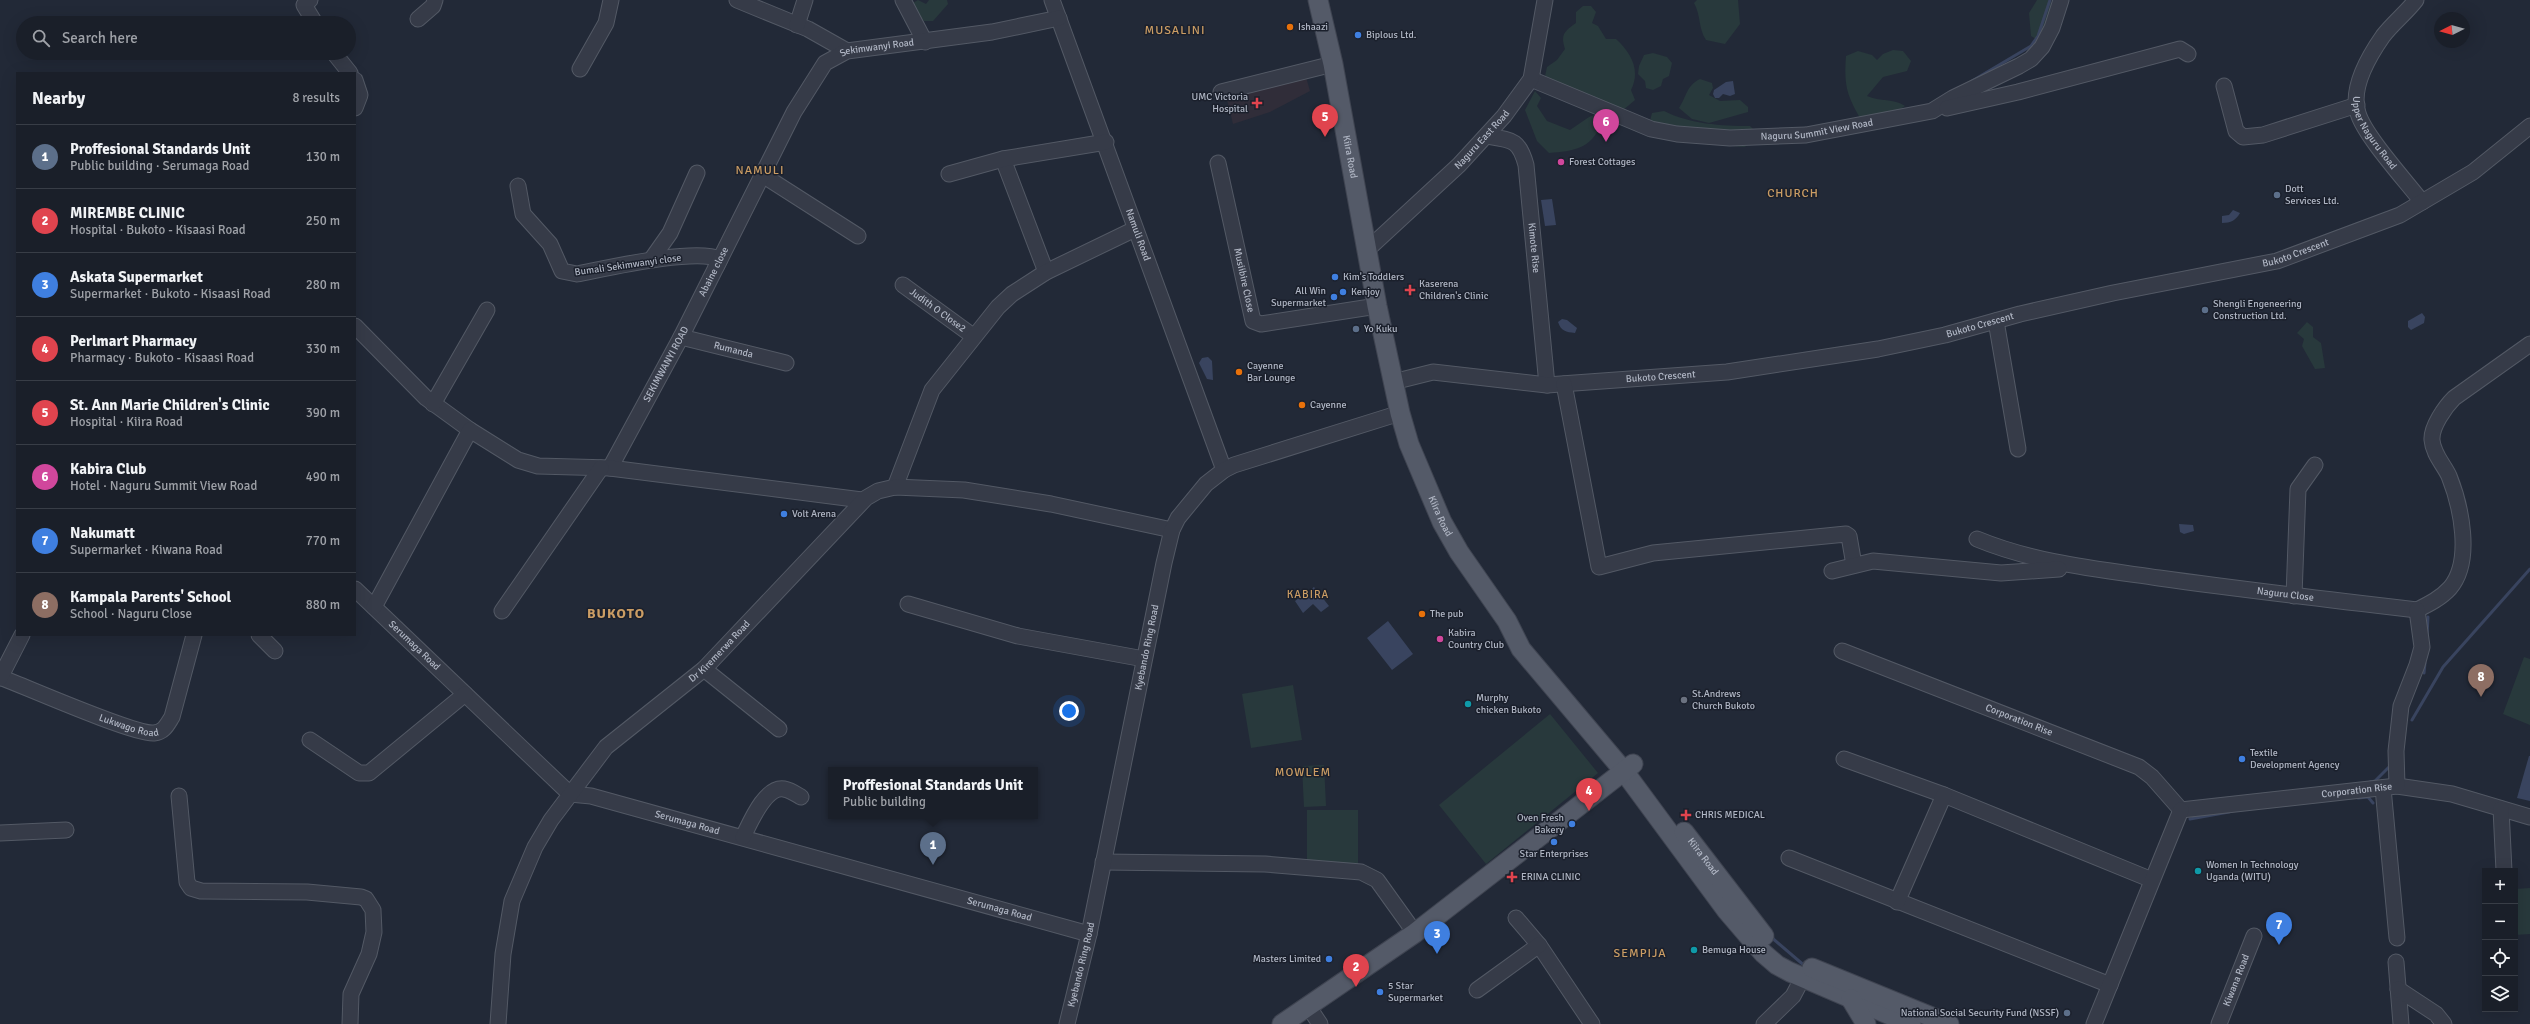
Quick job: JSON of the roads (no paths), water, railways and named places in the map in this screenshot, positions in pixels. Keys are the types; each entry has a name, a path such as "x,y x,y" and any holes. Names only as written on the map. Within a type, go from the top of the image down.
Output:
{"main road":[{"name":"Kiira Road","path":"1318,0 1333,64 1378,310 1397,398 1409,444 1442,522 1459,552 1507,622 1521,649 1628,767 1770,945 1784,955 1899,1017"},
{"name":"Kiira Road","path":"1628,767 1726,911 1763,953 1777,965 1851,999 1899,1017 1949,1024"},
{"path":"1282,1024 1415,933 1628,767"},
{"path":"1851,999 1866,1024"}],"street":[{"path":"310,0 304,5 311,16"},
{"path":"418,19 433,6 435,0"},
{"path":"580,69 606,23 611,0"},
{"path":"737,0 803,27 847,51"},
{"path":"803,27 805,0"},
{"path":"903,0 925,42"},
{"name":"Namuli Road","path":"1052,0 1106,142 1135,229 1224,470"},
{"name":"Naguru East Road","path":"1368,249 1439,186 1504,116 1531,79 1545,0"},
{"name":"Naguru Summit View Road","path":"1531,79 1651,129 1706,138 1780,137 1806,135 1932,111 1953,98 2031,59 2042,48 2052,28 2061,0"},
{"name":"Upper Naguru Road","path":"2416,0 2383,37 2371,56 2356,96 2357,105 2365,127 2422,202"},
{"name":"Sekimwanyi Road","path":"761,174 816,74 828,60 847,51 925,42 992,32 1059,18"},
{"path":"1932,111 2018,92 2180,49 2188,54"},
{"path":"340,60 349,72"},
{"path":"1220,92 1333,64"},
{"path":"356,84 360,95 356,105"},
{"path":"2224,86 2236,131 2243,137 2263,135 2357,105"},
{"name":"Bukoto Crescent","path":"1397,398 1433,372 1446,372 1547,386 1727,372 1804,361 1930,338 1996,320 2154,284 2277,261 2400,215 2473,172 2530,126"},
{"name":"Kimote Rise","path":"1486,136 1513,141 1521,149 1526,165 1547,386"},
{"path":"949,174 1003,159 1106,142"},
{"path":"1003,159 1046,272"},
{"name":"Musiibire Close","path":"1218,163 1253,321 1261,324 1378,310"},
{"path":"651,260 670,234 697,173"},
{"path":"761,174 858,236"},
{"name":"Abaine close","path":"606,468 681,337 761,174"},
{"name":"Bumali Sekimwanyi close","path":"518,186 523,214 550,244 562,271 577,274 651,260 700,255 710,255 720,259"},
{"path":"895,487 932,390 973,336 1005,300 1046,272 1135,229"},
{"name":"SEKIMWANYI ROAD","path":"606,468 720,259"},
{"name":"Judith O Close2","path":"903,284 973,336"},
{"path":"433,404 487,310"},
{"path":"1996,320 2018,448"},
{"path":"356,327 433,404 470,430 525,463 555,468 606,468 862,500"},
{"name":"Rumanda","path":"681,337 786,363"},
{"path":"2397,938 2390,787 2401,706 2417,665 2422,643 2417,610 2438,598 2450,588 2462,564 2461,517 2448,475 2432,440 2435,429 2446,407 2454,398 2530,344"},
{"path":"1564,384 1599,567 1653,553 1846,534 1848,536 1854,565"},
{"name":"Kyebando Ring Road","path":"1067,1024 1090,934 1144,659 1172,530 1178,518 1195,496 1215,476 1224,470 1397,398"},
{"path":"374,607 470,430"},
{"path":"2294,596 2298,489 2315,466"},
{"path":"502,611 606,468"},
{"name":"Dr Kiremerwa Road","path":"498,1024 503,954 512,901 535,846 570,794 611,742 704,669 862,500 878,491 895,487 944,488 1008,496 1172,530"},
{"name":"Naguru Close","path":"1977,539 2010,552 2084,567 2294,596 2417,610"},
{"path":"1832,571 1873,561 1904,562 2001,573 2084,567"},
{"name":"Serumaga Road","path":"356,590 570,794 591,796 1090,934"},
{"path":"908,604 1018,636 1144,659"},
{"path":"0,678 21,636"},
{"name":"Lukwago Road","path":"0,678 144,732 155,733 164,729 172,717 194,636"},
{"path":"260,636 276,651"},
{"name":"Corporation Rise","path":"1842,651 2139,767 2152,776 2181,810 2390,787 2452,794 2530,817"},
{"path":"704,669 780,729"},
{"path":"310,740 359,773 369,773 465,694"},
{"path":"1844,759 1944,795 2152,880"},
{"path":"743,837 765,798 772,792 783,789 801,797"},
{"path":"1897,902 1944,795"},
{"path":"179,796 187,882 191,888 201,891 335,893 360,897 370,905 374,917 372,943 351,994 350,1024"},
{"path":"2501,809 2504,868"},
{"path":"2094,1024 2181,810"},
{"path":"0,833 66,830"},
{"path":"1789,858 2110,985"},
{"path":"1103,862 1265,864 1361,872 1378,880 1415,933"},
{"path":"1516,918 1538,945 1592,1024"},
{"name":"Kiwana Road","path":"2218,1024 2254,936"},
{"path":"1477,990 1538,945"},
{"path":"2396,962 2401,1024"},
{"path":"1764,1024 1793,996 1803,977"},
{"path":"2398,989 2436,1014 2444,1024"},
{"path":"1308,1006 1320,1024"}],"water":[{"path":"1733,81 1735,94 1730,96 1723,94 1719,98 1715,98 1713,94 1714,90 1726,82"},
{"path":"1552,199 1556,225 1545,226 1541,200"},
{"path":"2233,210 2240,213 2237,218 2231,222 2222,223 2222,216 2229,215"},
{"path":"2422,313 2425,317 2424,323 2411,330 2408,327 2408,321"},
{"path":"1562,319 1567,320 1577,328 1575,333 1562,329 1558,322"},
{"path":"1208,357 1212,361 1213,380 1207,379 1199,363 1202,358"},
{"path":"2179,524 2193,525 2194,531 2184,534 2180,532"},
{"path":"1314,587 1329,606 1321,612 1313,604 1303,613 1295,601"},
{"path":"1388,621 1413,654 1392,670 1367,638"},
{"path":"2530,756 2530,801 2517,798"}],"waterway":[{"path":"1972,81 2031,46 2038,36 2050,0"},
{"path":"2412,720 2443,667 2530,569"},
{"path":"2427,636 2428,617"},
{"path":"2424,673 2425,663"},
{"path":"2370,782 2375,781 2390,766"},
{"path":"2358,798 2368,797 2373,803"},
{"path":"2190,819 2229,812"},
{"path":"1771,937 1806,967"}],"place":[{"name":"Ishaazi","path":"1290,27"},
{"name":"Biplous Ltd.","path":"1358,35"},
{"name":"UMC Victoria Hospital","path":"1257,103"},
{"name":"St. Ann Marie Children's Clinic","path":"1325,137"},
{"name":"Kabira Club","path":"1606,142"},
{"name":"Forest Cottages","path":"1561,162"},
{"name":"Dott Services Ltd.","path":"2277,195"},
{"name":"Kim's Toddlers","path":"1335,277"},
{"name":"Kaserena Children's Clinic","path":"1410,290"},
{"name":"Kenjoy","path":"1343,292"},
{"name":"All Win Supermarket","path":"1334,297"},
{"name":"Shengli Engeneering Construction Ltd.","path":"2205,310"},
{"name":"Yo Kuku","path":"1356,329"},
{"name":"Cayenne Bar Lounge","path":"1239,372"},
{"name":"Cayenne","path":"1302,405"},
{"name":"Volt Arena","path":"784,514"},
{"name":"The pub","path":"1422,614"},
{"name":"Kabira Country Club","path":"1440,639"},
{"name":"Kampala Parents' School","path":"2481,697"},
{"name":"St.Andrews Church Bukoto","path":"1684,700"},
{"name":"Murphy chicken Bukoto","path":"1468,704"},
{"name":"Textile Development Agency","path":"2242,759"},
{"name":"Perlmart Pharmacy","path":"1589,811"},
{"name":"CHRIS MEDICAL","path":"1686,815"},
{"name":"Oven Fresh Bakery","path":"1572,824"},
{"name":"Star Enterprises","path":"1554,842"},
{"name":"Proffesional Standards Unit","path":"933,865"},
{"name":"Women In Technology Uganda (WITU)","path":"2198,871"},
{"name":"ERINA CLINIC","path":"1512,877"},
{"name":"Nakumatt","path":"2279,945"},
{"name":"Bemuga House","path":"1694,950"},
{"name":"Askata Supermarket","path":"1437,954"},
{"name":"Masters Limited","path":"1329,959"},
{"name":"MIREMBE CLINIC","path":"1356,987"},
{"name":"5 Star Supermarket","path":"1380,992"},
{"name":"National Social Security Fund (NSSF)","path":"2067,1013"}],"district":[{"name":"MUSALINI","path":"1175,30"},
{"name":"NAMULI","path":"760,170"},
{"name":"CHURCH","path":"1793,193"},
{"name":"KABIRA","path":"1308,594"},
{"name":"BUKOTO","path":"616,613"},
{"name":"MOWLEM","path":"1303,772"},
{"name":"SEMPIJA","path":"1640,953"}]}
